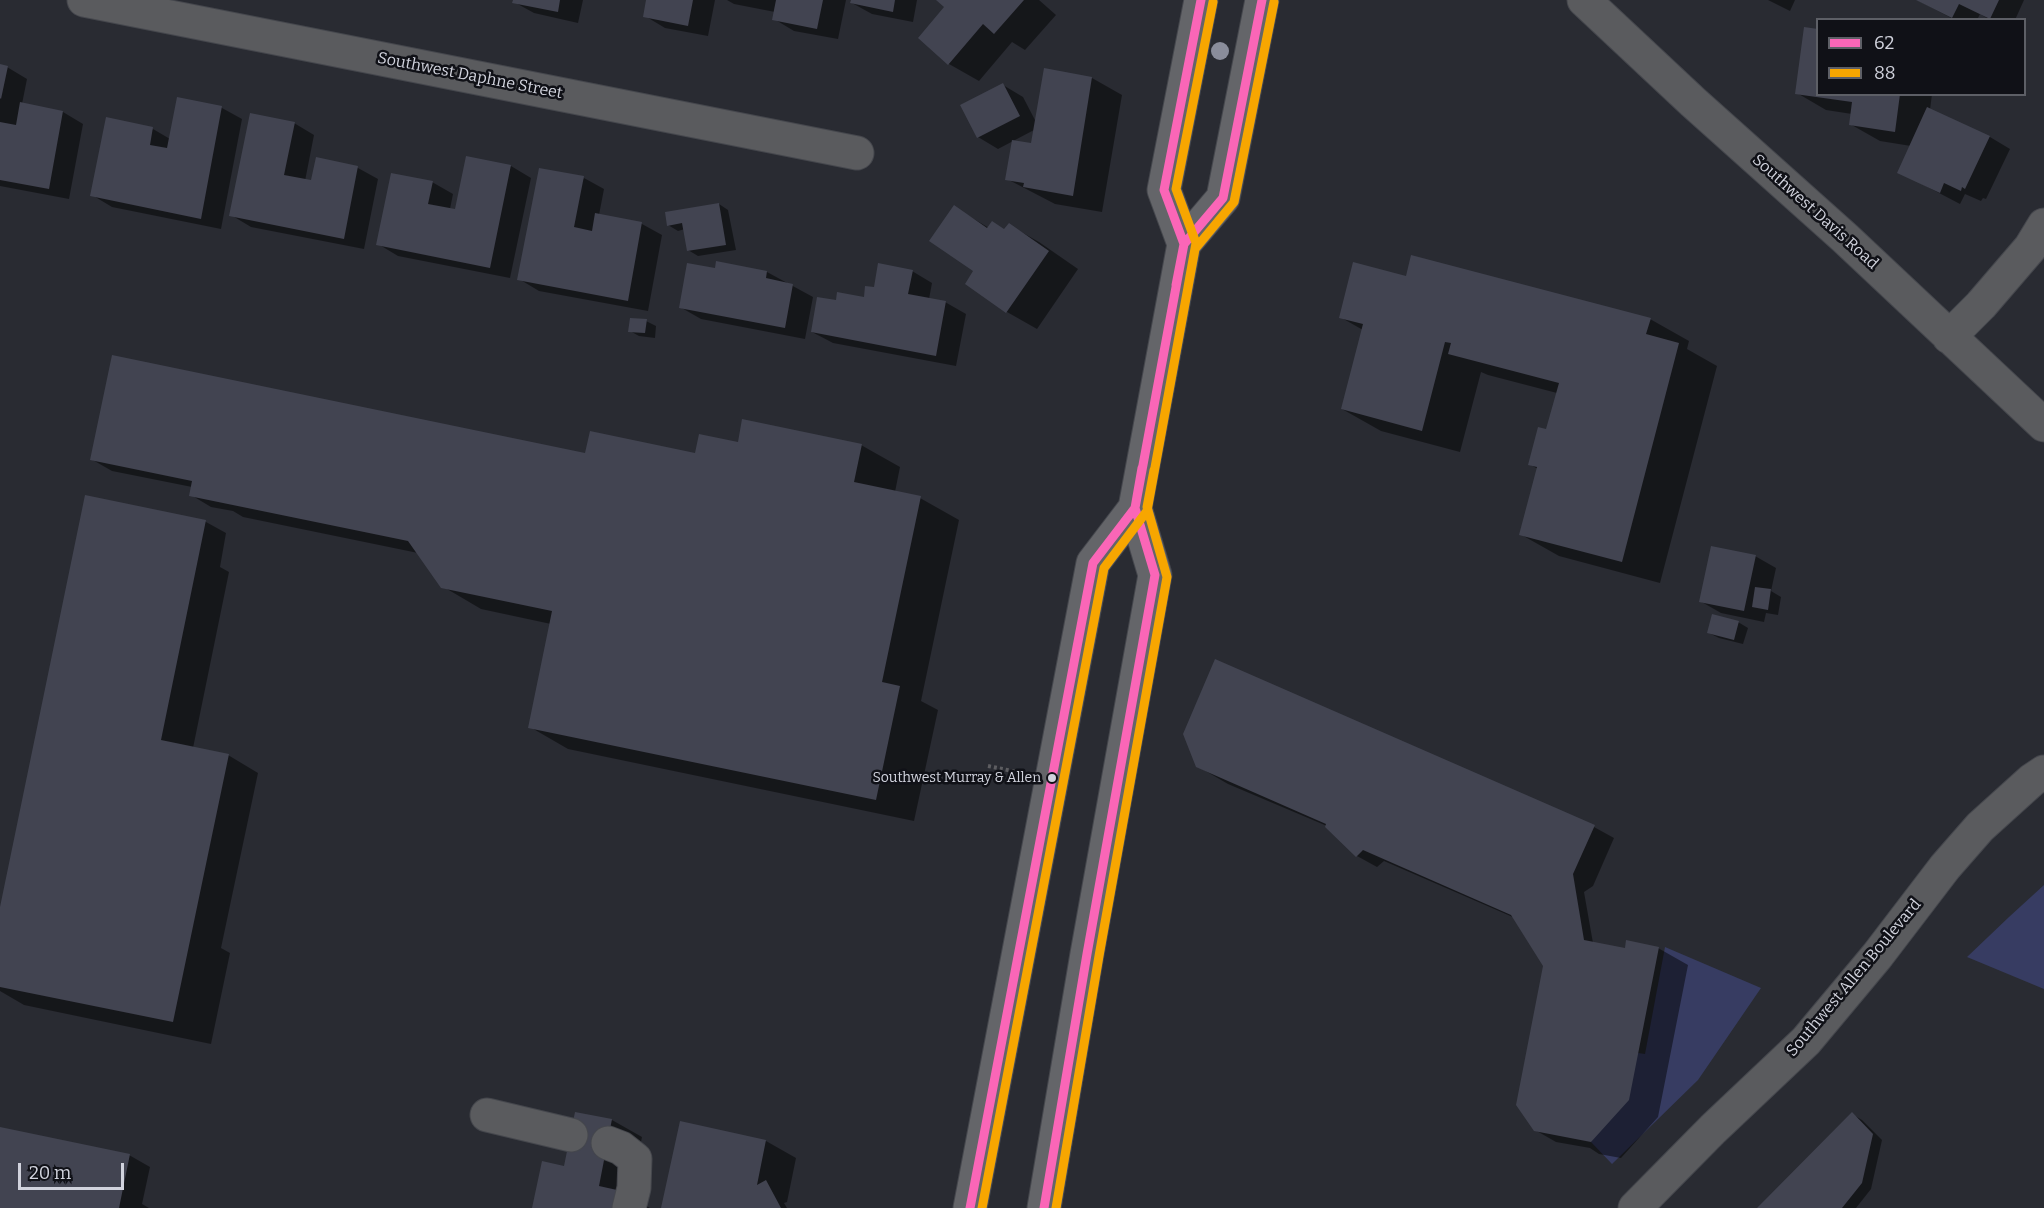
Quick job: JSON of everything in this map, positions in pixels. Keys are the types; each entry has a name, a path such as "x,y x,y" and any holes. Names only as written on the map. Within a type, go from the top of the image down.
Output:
{"main road":[{"path":"1184,244 1164,190 1201,0"},
{"path":"970,1208 1093,563 1135,508 1184,244 1223,198 1262,0"},
{"path":"1044,1208 1155,575 1135,508"}],"street":[{"name":"Southwest Daphne Street","path":"84,0 200,11 857,153"},
{"name":"Southwest Davis Road","path":"1584,0 1693,102 1845,238 2044,425"},
{"path":"1949,337 1981,305 2030,248 2044,225"},
{"name":"Southwest Allen Boulevard","path":"1635,1208 1713,1129 1806,1041 1877,956 1944,867 1980,827 2044,772"},
{"path":"487,1115 571,1136"},
{"path":"608,1143 621,1148 635,1159 634,1188 629,1208"}],"shaded area":[{"path":"2044,885 2044,989 1967,957 2009,917"},
{"path":"1665,947 1761,988 1698,1080 1612,1164 1591,1142 1638,1053 1645,1054"}],"building":[{"path":"513,0 560,0 558,12 512,3"},
{"path":"646,0 693,0 688,26 643,17"},
{"path":"776,0 823,0 817,29 772,20"},
{"path":"851,0 895,0 893,12 850,3"},
{"path":"936,0 1024,0 994,34 983,24 948,65 918,38 944,7"},
{"path":"1916,0 1999,0 1990,18 1959,4 1952,18"},
{"path":"1804,27 1816,29 1816,96 1900,96 1895,132 1849,125 1852,102 1795,94"},
{"path":"0,64 8,66 1,99 0,98"},
{"path":"1044,68 1092,77 1073,196 1023,187 1024,183 1005,180 1012,140 1031,143"},
{"path":"1003,83 1020,116 977,138 960,105"},
{"path":"177,97 222,106 201,219 90,196 106,117 153,127 150,145 167,148"},
{"path":"20,102 63,111 49,189 0,180 0,122 16,125"},
{"path":"1927,107 1990,136 1965,189 1962,187 1961,191 1944,183 1940,193 1897,173"},
{"path":"250,113 295,122 284,175 311,180 316,157 358,166 344,239 229,216"},
{"path":"466,156 511,165 490,268 376,245 391,173 433,181 428,204 455,209"},
{"path":"539,168 584,176 574,227 592,231 595,213 642,222 628,301 517,280"},
{"path":"719,203 726,245 687,251 682,223 667,226 665,212"},
{"path":"954,205 987,228 992,221 1004,229 1009,223 1049,251 1006,313 965,284 973,271 929,241"},
{"path":"1411,255 1651,318 1646,334 1679,343 1622,562 1519,535 1537,467 1528,465 1538,427 1546,429 1559,383 1448,354 1451,343 1445,342 1422,431 1341,409 1363,324 1339,318 1353,262 1406,276"},
{"path":"716,261 767,271 766,278 793,284 785,328 679,308 687,263 715,268"},
{"path":"878,263 913,270 908,294 946,301 936,356 811,332 817,297 836,300 837,292 864,297 865,286 874,287"},
{"path":"630,318 647,319 645,333 628,332"},
{"path":"112,355 585,453 590,431 695,453 699,434 738,442 742,419 862,444 854,482 921,496 882,682 900,686 876,800 528,728 552,611 441,588 408,541 189,496 192,481 90,460"},
{"path":"85,495 206,520 161,740 229,754 173,1022 0,987 0,907"},
{"path":"1711,546 1756,555 1744,611 1699,602"},
{"path":"1755,587 1771,589 1768,610 1752,607"},
{"path":"1712,614 1739,621 1734,640 1707,633"},
{"path":"1215,659 1595,825 1573,874 1584,940 1625,948 1626,940 1659,947 1629,1100 1591,1142 1534,1131 1516,1105 1543,966 1511,915 1363,850 1356,857 1325,827 1326,824 1196,767 1183,734"},
{"path":"575,1112 612,1119 599,1186 626,1192 623,1208 532,1208 542,1161 564,1166"},
{"path":"1852,1112 1873,1134 1862,1183 1842,1208 1757,1208"},
{"path":"680,1121 766,1140 757,1185 766,1180 781,1208 661,1208"},
{"path":"0,1127 130,1154 119,1208 0,1208"}],"transit line":[{"name":"62","path":"1176,285 1184,244 1164,190 1201,0"},
{"name":"62","path":"970,1208 1093,563 1135,508 1184,244 1223,198 1262,0"},
{"name":"88","path":"1188,287 1196,243 1176,189 1213,2"},
{"name":"88","path":"982,1208 1104,568 1147,511 1195,249 1234,202 1274,2"},
{"name":"62","path":"1044,1208 1155,575 1135,508 1142,468"},
{"name":"88","path":"1056,1208 1167,577 1147,507 1154,470"}],"place":[{"name":"Southwest Murray & Allen","path":"1052,778"}]}
